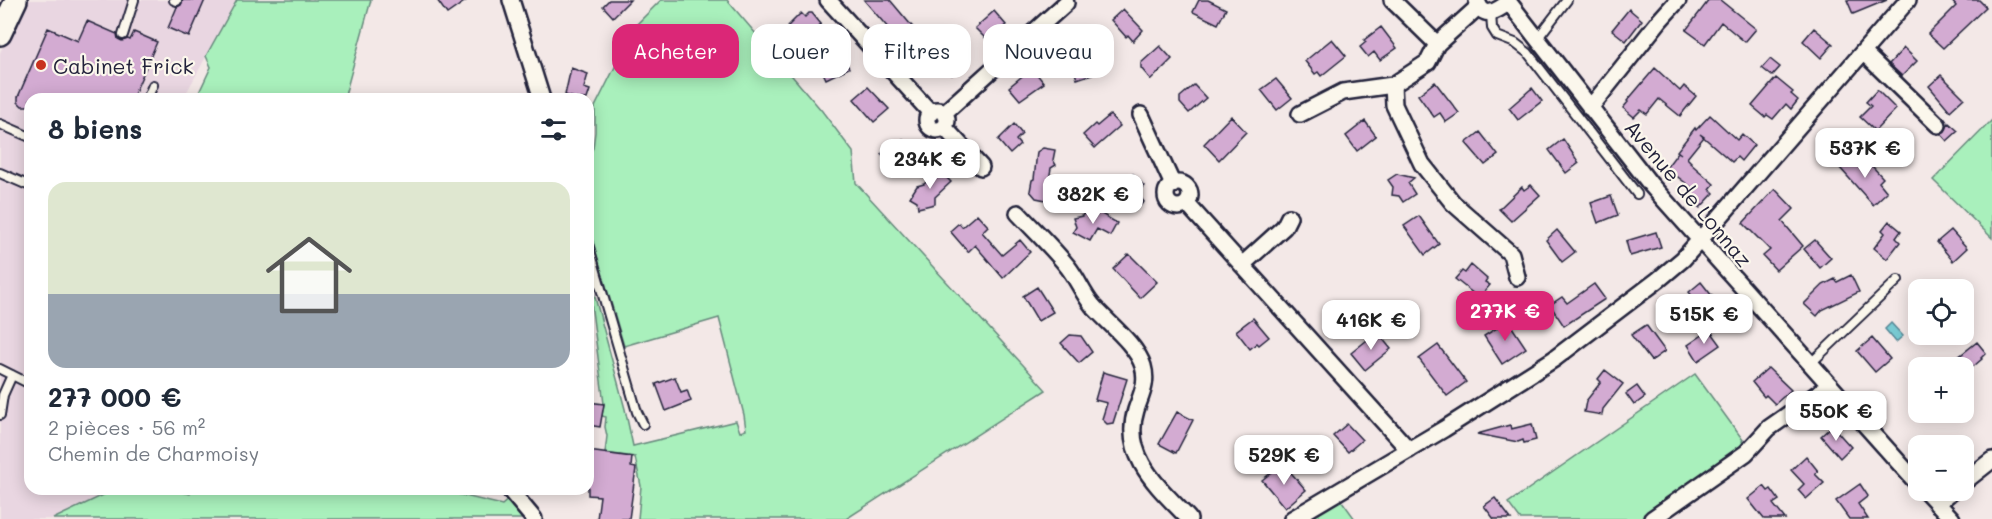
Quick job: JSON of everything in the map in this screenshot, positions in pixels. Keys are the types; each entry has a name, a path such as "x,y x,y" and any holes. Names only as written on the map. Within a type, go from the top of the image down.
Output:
{"street":[{"path":"0,34 16,0"},
{"path":"511,0 540,93"},
{"path":"828,0 940,118 981,167"},
{"path":"1392,0 1437,44"},
{"path":"1590,108 1678,0"},
{"path":"1292,519 1506,391 1578,342 1683,259 1908,0"},
{"name":"Avenue de Lonnaz","path":"1300,114 1344,92 1393,85 1428,62 1437,44 1482,6 1499,10 1508,1 1651,185 1908,472"},
{"path":"940,118 1066,3"},
{"path":"1863,52 1938,125"},
{"path":"1393,85 1394,105 1422,164 1453,203 1511,254 1517,277"},
{"path":"1142,115 1173,185 1181,184 1188,188 1191,196 1187,204 1409,450"},
{"path":"1018,213 1064,262 1092,305 1138,356 1144,374 1144,384 1132,432 1139,461 1150,478 1189,519"},
{"path":"1242,265 1284,227 1289,217"},
{"path":"1652,519 1746,453 1769,428 1830,385"},
{"path":"1974,474 1992,459"},
{"path":"514,495 534,519"},
{"path":"1934,501 1952,519"},
{"path":"1937,504 1940,501"}],"lane":[{"path":"123,35 134,0"},
{"path":"1537,39 1567,0"},
{"path":"1482,6 1494,33 1528,52 1637,194"},
{"path":"150,93 153,86"},
{"path":"0,124 24,134"},
{"path":"0,173 24,183"},
{"path":"594,265 637,412 643,424"},
{"path":"1810,364 1898,280"},
{"path":"0,369 24,381"},
{"path":"0,415 2,395 12,375"}],"shaded area":[{"path":"24,0 237,0 186,93 24,93 24,495 103,495 53,519 0,519 0,53"}],"green space":[{"path":"237,0 371,0 346,93 199,93 211,67 206,56"},
{"path":"661,0 727,0 751,28 751,78 794,78 853,152 856,183 1046,390 846,519 638,519 641,486 635,457 605,453 606,417 602,416 604,404 594,326 594,293 633,446 736,421 740,432 746,430 719,318 624,346 594,245 595,107 612,73 612,78 739,78 739,24 637,24"},
{"path":"1992,120 1992,238 1933,180"},
{"path":"1695,374 1745,446 1642,519 1520,519 1508,503"},
{"path":"103,495 461,495 502,505 513,495 534,519 53,519"},
{"path":"1339,497 1355,519 1311,519 1307,514"}],"water":[{"path":"1891,323 1903,336 1896,342 1885,329"}],"building":[{"path":"183,0 205,0 189,37 168,28 177,7"},
{"path":"437,0 467,0 447,14"},
{"path":"609,0 630,0 613,17 603,6"},
{"path":"864,0 890,0 910,24 885,24"},
{"path":"1199,0 1208,0 1226,9 1218,24 1193,12"},
{"path":"1709,0 1720,0 1756,29 1745,42 1721,22 1705,44 1686,30"},
{"path":"1847,0 1887,0 1853,14"},
{"path":"1951,0 1979,0 1986,7 1943,48 1928,34 1956,6"},
{"path":"1123,9 1143,30 1133,41 1128,35 1126,37 1111,20"},
{"path":"1629,9 1642,20 1626,41 1612,30"},
{"path":"994,11 1005,24 983,24 983,36 975,28"},
{"path":"801,13 805,17 812,13 821,24 790,24"},
{"path":"87,21 117,34 118,39 122,41 130,40 134,32 157,42 135,93 24,93 24,106 22,106 18,102 18,97 48,28 78,41"},
{"path":"1381,27 1397,48 1380,60 1374,52 1368,57 1360,47 1366,42 1364,40"},
{"path":"1814,28 1833,44 1821,58 1803,41"},
{"path":"1332,39 1346,56 1321,76 1318,72 1315,74 1305,61"},
{"path":"1160,46 1172,59 1151,80 1141,68 1141,63"},
{"path":"1904,48 1917,61 1902,76 1889,64"},
{"path":"1770,59 1780,67 1772,76 1762,68"},
{"path":"571,68 588,74 584,88 590,90 589,93 565,93"},
{"path":"1655,68 1680,91 1684,86 1696,96 1680,116 1659,99 1647,114 1641,110 1634,117 1623,108"},
{"path":"1941,75 1964,98 1950,111 1929,86"},
{"path":"1020,78 1040,78 1044,83 1020,100 1009,87"},
{"path":"1776,78 1793,92 1791,94 1798,100 1791,109 1786,104 1773,119 1767,115 1765,117 1752,106"},
{"path":"1276,79 1292,98 1277,110 1261,90"},
{"path":"1435,82 1459,113 1446,122 1440,113 1434,117 1418,95"},
{"path":"1194,85 1206,98 1189,113 1180,103 1180,97"},
{"path":"868,87 889,109 874,122 854,99"},
{"path":"1532,88 1542,101 1518,120 1509,108"},
{"path":"1877,90 1896,109 1875,131 1860,117 1871,106 1866,102"},
{"path":"1110,115 1120,126 1095,148 1083,135"},
{"path":"1710,115 1737,140 1742,134 1754,145 1741,161 1737,157 1732,162 1704,137 1687,158 1714,184 1710,189 1714,193 1700,208 1688,198 1695,190 1666,168 1678,152 1681,154 1677,151 1695,128 1696,130"},
{"path":"1231,116 1246,132 1219,160 1204,144"},
{"path":"1365,121 1376,136 1357,151 1346,136"},
{"path":"1949,123 1958,131 1947,141 1941,134"},
{"path":"1014,124 1022,134 1016,140 1020,145 1010,154 998,140"},
{"path":"1480,132 1498,155 1485,165 1466,143"},
{"path":"1563,139 1579,163 1566,173 1549,150"},
{"path":"903,140 912,154 892,168 881,154"},
{"path":"1043,148 1055,150 1053,160 1056,165 1051,168 1049,181 1052,186 1048,189 1046,200 1036,198 1030,191 1034,179 1037,152"},
{"path":"1863,156 1883,178 1879,182 1887,192 1873,205 1840,168 1853,157 1857,161"},
{"path":"939,170 951,182 935,197 935,204 918,208 917,201 910,197 917,186 924,184"},
{"path":"1133,174 1144,186 1136,192 1144,202 1134,211 1114,188"},
{"path":"1397,174 1414,178 1408,183 1415,194 1403,202 1399,196 1392,195 1393,187 1388,180"},
{"path":"1531,185 1540,195 1511,221 1499,209 1522,187 1524,190"},
{"path":"1775,189 1794,209 1782,221 1803,246 1776,270 1763,256 1770,250 1743,223"},
{"path":"1611,196 1618,215 1598,223 1591,203"},
{"path":"1086,210 1093,214 1095,210 1117,223 1110,236 1097,229 1090,241 1073,232 1076,227 1073,218 1082,216"},
{"path":"977,214 988,226 982,232 1002,255 1020,240 1030,252 1003,278 975,245 968,252 950,231 959,223 962,227"},
{"path":"1419,216 1439,244 1425,255 1404,226"},
{"path":"1889,221 1901,231 1896,238 1900,242 1887,259 1874,248 1885,233 1882,230"},
{"path":"1557,230 1575,252 1562,262 1546,240"},
{"path":"1951,230 1967,248 1953,261 1937,242"},
{"path":"1656,232 1661,247 1630,256 1626,241"},
{"path":"1815,240 1831,258 1820,268 1804,249"},
{"path":"1129,254 1157,282 1140,298 1113,269"},
{"path":"1471,265 1487,279 1485,282 1490,285 1479,298 1455,279 1462,271 1465,273"},
{"path":"1851,275 1859,292 1822,310 1817,316 1804,304 1823,285 1835,279 1837,282"},
{"path":"1701,282 1716,301 1704,311 1689,292"},
{"path":"1594,284 1605,299 1564,326 1550,305 1562,297 1567,303"},
{"path":"1037,287 1053,312 1038,321 1023,296"},
{"path":"1253,318 1269,337 1250,349 1236,331"},
{"path":"1508,321 1526,348 1502,364 1484,336"},
{"path":"1646,325 1665,351 1651,361 1631,335"},
{"path":"1710,330 1721,345 1698,361 1688,345"},
{"path":"1377,332 1391,349 1365,370 1351,353"},
{"path":"1070,335 1081,336 1092,352 1079,363 1061,343"},
{"path":"1872,338 1890,359 1875,372 1857,351"},
{"path":"1977,342 1986,353 1974,366 1974,357 1958,357"},
{"path":"1438,345 1466,382 1447,396 1419,359"},
{"path":"1768,368 1791,390 1775,404 1766,395 1764,397 1752,382"},
{"path":"1605,370 1623,384 1603,409 1602,415 1584,412 1586,401 1601,382 1598,379"},
{"path":"1103,372 1127,379 1113,423 1107,424 1102,419 1107,403 1095,400"},
{"path":"675,377 681,392 687,390 691,401 666,411 656,384"},
{"path":"1637,386 1645,397 1634,405 1626,394"},
{"path":"594,403 604,404 600,427 594,426"},
{"path":"1177,412 1193,420 1176,453 1159,444"},
{"path":"1347,424 1362,440 1348,452 1333,436"},
{"path":"1532,424 1536,440 1524,443 1523,440 1518,442 1477,434 1510,425 1511,429"},
{"path":"1832,426 1851,447 1840,458 1821,436"},
{"path":"594,452 632,457 631,467 636,468 629,519 597,519 600,496 588,495 594,495"},
{"path":"1806,456 1818,471 1815,474 1824,483 1806,499 1798,490 1804,484 1791,470"},
{"path":"1286,467 1306,490 1285,508 1262,480 1277,468"},
{"path":"1860,484 1868,496 1858,504 1868,519 1849,519 1836,501"},
{"path":"1764,486 1768,491 1771,489 1779,500 1773,504 1785,519 1764,519 1748,499"},
{"path":"1495,498 1511,519 1494,519 1484,506"}],"place":[{"name":"Cabinet Frick","path":"41,65"}]}
